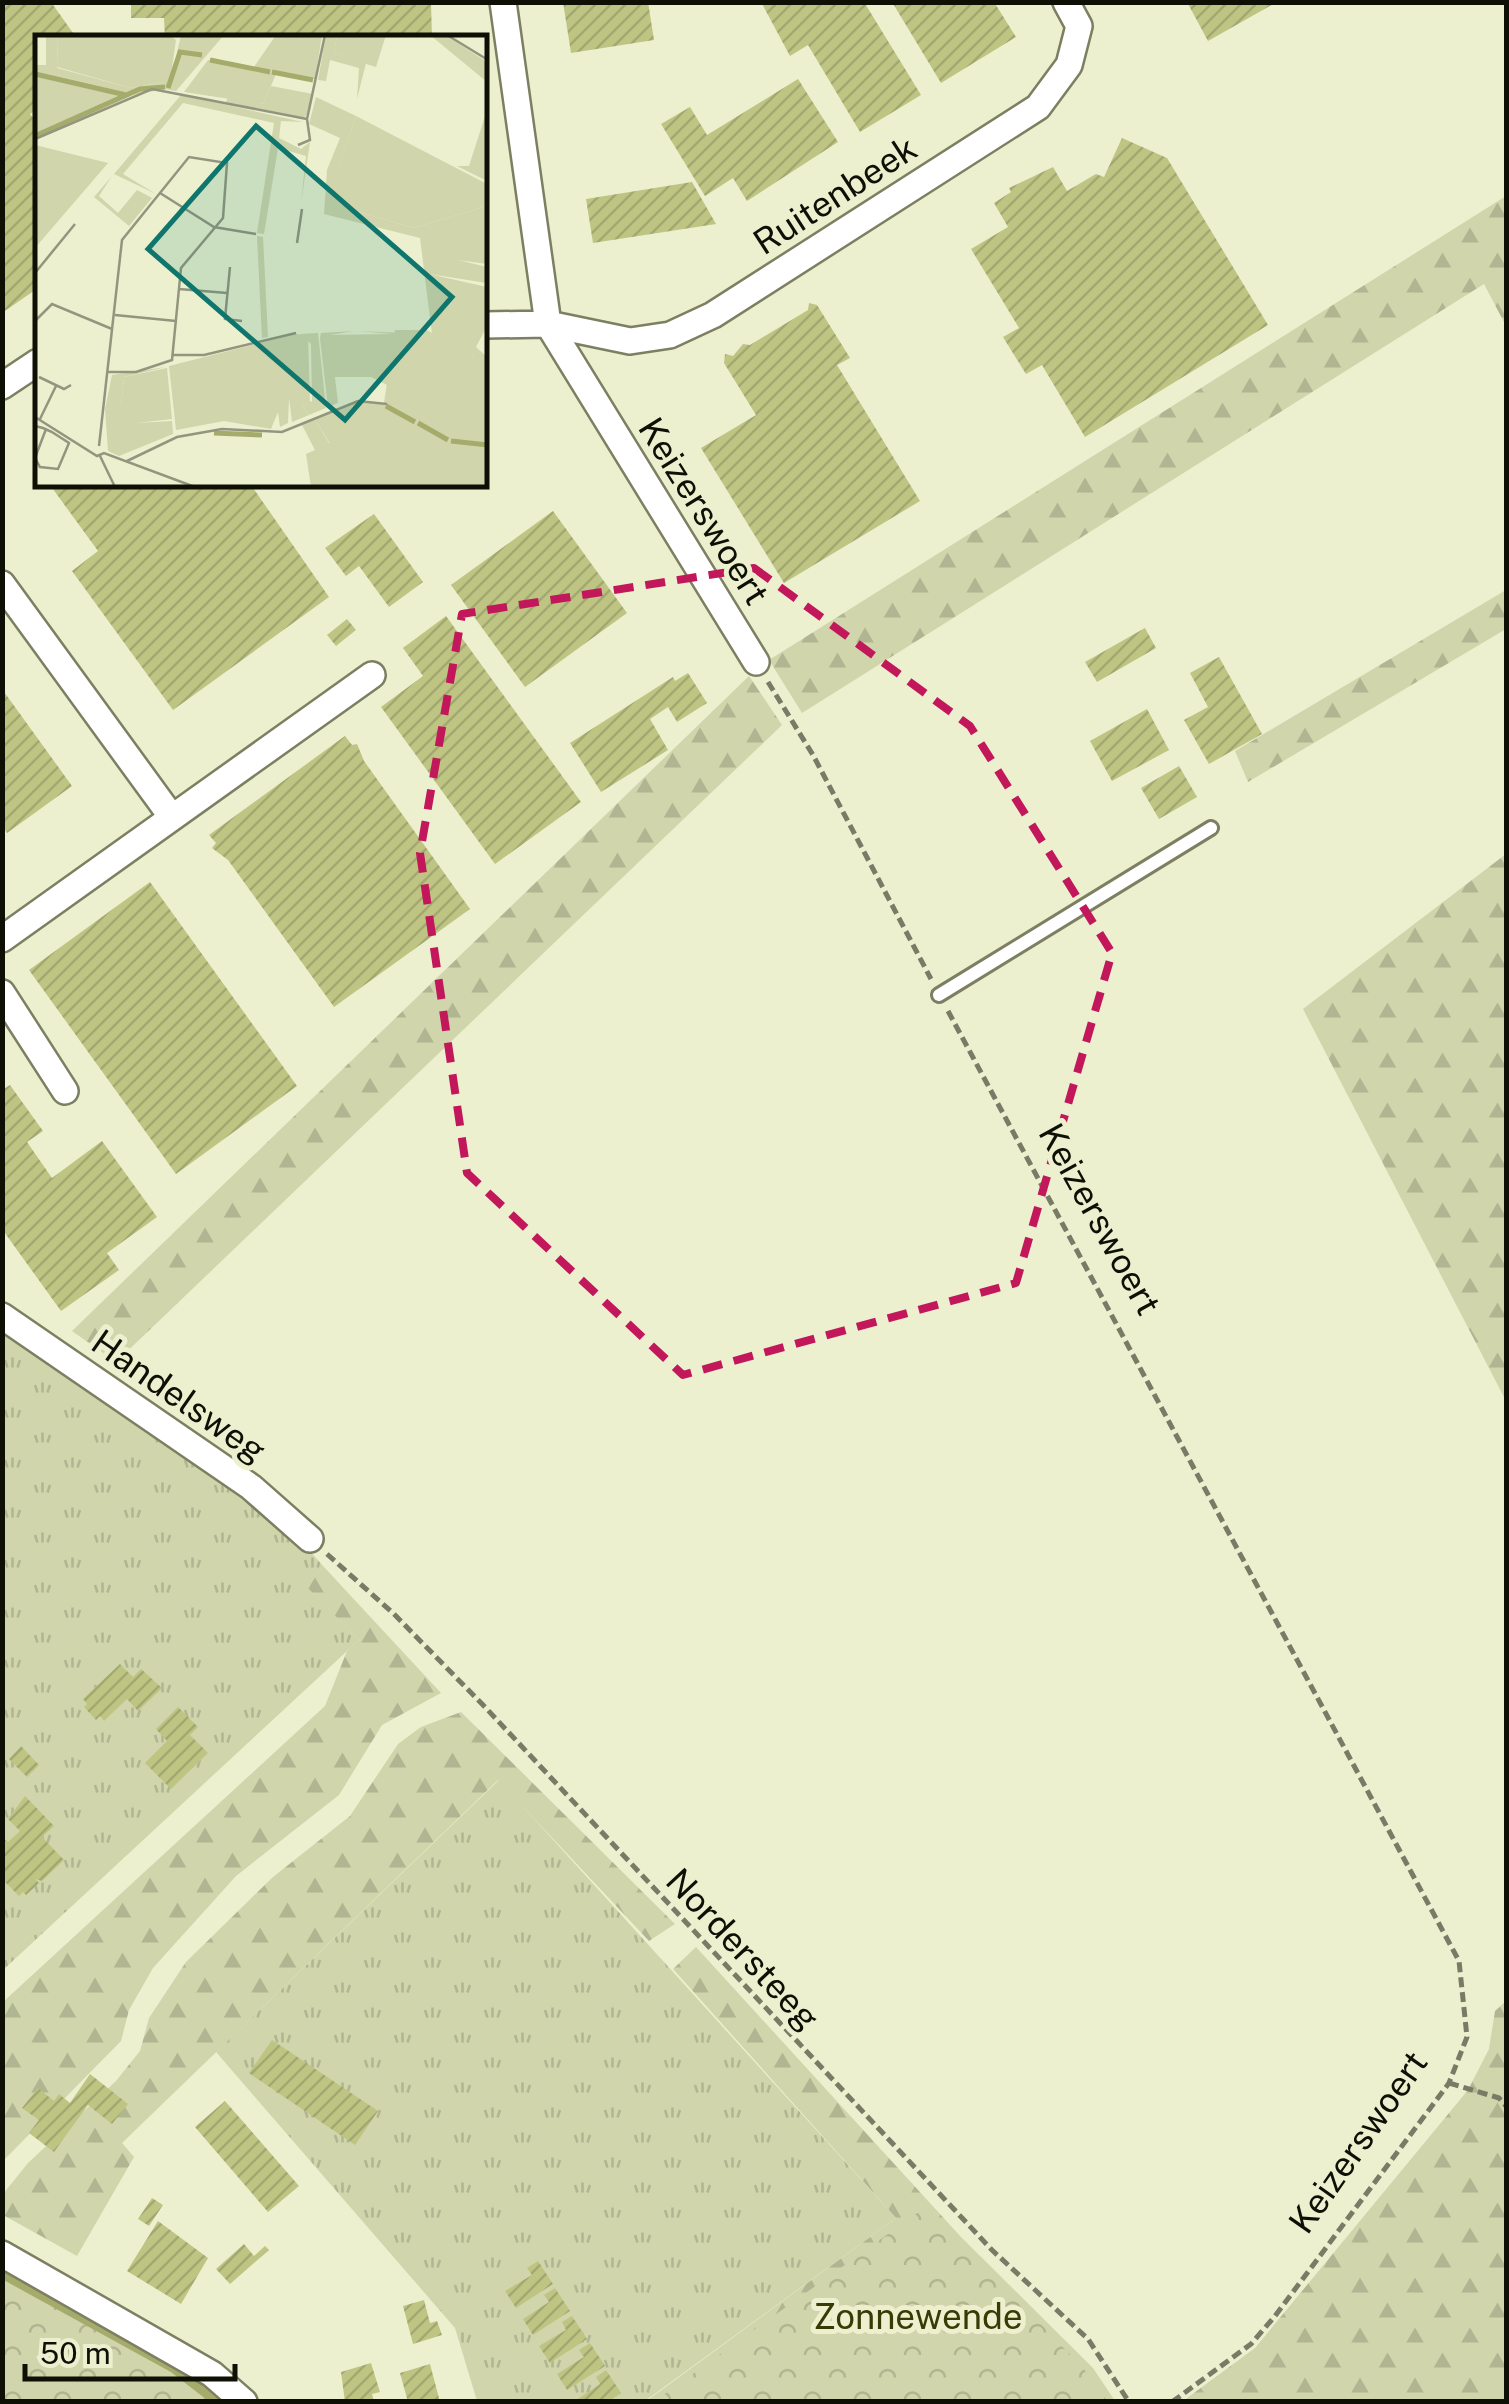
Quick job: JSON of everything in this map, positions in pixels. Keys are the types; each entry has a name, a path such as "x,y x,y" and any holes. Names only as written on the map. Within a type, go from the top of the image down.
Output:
{"street":[{"name":"Keizerswoert","path":"503,2 548,324 756,662"},
{"name":"Ruitenbeek","path":"548,324 630,342 670,335 713,315 1038,106 1070,66 1079,26 1066,2"},
{"path":"488,325 548,324"},
{"path":"2,386 35,364"},
{"path":"2,584 171,816"},
{"path":"2,939 372,676"},
{"path":"2,993 66,1091"},
{"name":"Handelsweg","path":"2,1316 251,1487 310,1539"},
{"path":"2,2254 212,2374 244,2402"}],"lane":[{"path":"939,995 1211,828"}],"path":[{"name":"Keizerswoert","path":"756,662 813,754 1458,1960 1467,2037 1449,2083 1276,2316 1251,2344 1172,2402"},
{"name":"Nordersteeg","path":"310,1539 394,1614 484,1706 992,2250 1088,2339 1129,2402"},
{"path":"1449,2083 1499,2098 1506,2106"}],"highlighted area":[{"path":"754,568 970,726 1112,953 1016,1283 683,1375 467,1173 420,853 462,614"}],"green space":[{"path":"1506,196 1506,326 1484,284 802,713 769,660"},
{"path":"1506,590 1506,629 1248,782 1235,751"},
{"path":"749,676 782,725 116,1362 72,1331"},
{"path":"1506,854 1506,1401 1303,1009"},
{"path":"3,1327 299,1539 324,1567 304,1583 359,1640 3,1970"},
{"path":"324,1567 441,1693 382,1725 339,1795 236,1876 153,1968 129,2010 121,2041 3,2161 3,2002 325,1706 347,1651 359,1640 303,1583"},
{"path":"461,1712 675,1924 649,1941 498,1780 122,2143 134,2157 77,2256 3,2215 3,2194 28,2163 116,2081 140,2051 149,2018 186,1962 273,1877 350,1816 398,1744 421,1727"},
{"path":"499,1780 896,2218 645,2401 477,2401 455,2328 216,2052"},
{"name":"Zonnewende","path":"696,1947 961,2237 1093,2368 1115,2401 645,2402 896,2218 673,1969"},
{"path":"1506,2001 1506,2401 1183,2401 1255,2348 1468,2090 1489,2049 1495,2011"},
{"name":"Zonnewende","path":"927,2206 1084,2369 1107,2401 655,2401"},
{"path":"2,2267 177,2365 227,2401 3,2401"}],"building":[{"path":"2,2 51,2 73,33 35,35 35,111 30,114 35,120 35,290 2,313"},
{"path":"131,2 431,2 432,35 165,35 164,18 131,18"},
{"path":"563,2 648,2 654,40 571,53"},
{"path":"761,2 864,2 921,95 860,132 808,45 790,56"},
{"path":"892,2 994,2 1016,37 941,83"},
{"path":"1187,2 1277,2 1208,41"},
{"path":"798,79 838,142 747,201 733,178 705,196 661,124 690,107 707,135"},
{"path":"1122,138 1167,158 1268,325 1085,437 1042,365 1026,374 1003,337 1019,328 971,249 1008,227 994,203 1011,192 1009,188 1053,167 1067,191 1096,174 1104,177"},
{"path":"692,182 716,224 593,243 586,199"},
{"path":"809,303 817,305 850,358 837,365 920,501 784,583 701,448 756,415 724,363 725,354 733,356 743,344 750,345 808,310"},
{"path":"52,488 253,488 329,597 173,710 72,571 98,551"},
{"path":"553,511 627,613 525,687 451,585"},
{"path":"374,514 423,582 389,607 359,566 346,576 325,548"},
{"path":"446,616 581,802 495,864 381,707 423,676 403,648"},
{"path":"347,619 356,630 336,646 327,635"},
{"path":"1145,628 1156,648 1097,682 1085,662"},
{"path":"1219,657 1262,734 1209,764 1184,720 1208,707 1190,673"},
{"path":"688,673 707,703 677,722 668,707 650,719 668,750 601,792 570,743 673,677 675,681"},
{"path":"2,689 72,786 7,833 2,826"},
{"path":"1147,709 1169,750 1112,781 1090,741"},
{"path":"345,736 352,745 357,744 364,761 470,909 334,1007 228,860 212,848 216,843 209,835"},
{"path":"1179,766 1197,797 1159,819 1141,788"},
{"path":"150,882 297,1086 176,1174 29,970"},
{"path":"10,1085 43,1131 27,1142 52,1178 102,1141 157,1217 107,1253 119,1270 61,1311 2,1229 2,1090"},
{"path":"120,1664 133,1677 141,1669 162,1688 138,1711 127,1699 104,1721 100,1716 96,1720 84,1707 87,1704 83,1699"},
{"path":"178,1707 198,1727 190,1735 208,1753 171,1789 145,1763 167,1741 156,1729"},
{"path":"21,1746 39,1765 27,1777 9,1759"},
{"path":"25,1796 54,1826 42,1837 64,1860 42,1881 35,1879 39,1883 26,1895 23,1892 19,1896 2,1879 2,1837 8,1842 20,1831 8,1819"},
{"path":"272,2040 378,2111 355,2145 249,2073"},
{"path":"90,2074 128,2104 112,2124 88,2105 54,2152 29,2133 39,2120 22,2108 38,2088 54,2101 59,2094 70,2103"},
{"path":"225,2101 299,2186 268,2212 195,2127"},
{"path":"152,2198 163,2205 149,2226 138,2219"},
{"path":"158,2221 208,2258 181,2304 127,2271"},
{"path":"244,2244 254,2256 265,2246 269,2250 230,2284 216,2269"},
{"path":"538,2261 553,2284 516,2308 505,2291 532,2275 527,2268"},
{"path":"555,2288 570,2311 533,2335 523,2319 549,2302 544,2295"},
{"path":"424,2300 430,2323 437,2321 442,2335 413,2344 403,2306"},
{"path":"572,2316 587,2339 550,2363 539,2346 566,2330 562,2322"},
{"path":"590,2343 605,2366 567,2390 557,2374 584,2357 579,2350"},
{"path":"371,2363 380,2392 372,2394 374,2402 345,2402 341,2372"},
{"path":"430,2364 440,2402 408,2402 400,2373"},
{"path":"606,2370 621,2393 608,2402 573,2402 600,2384 596,2377"}],"waterway":[{"path":"2,2274 173,2368 217,2402"}]}
